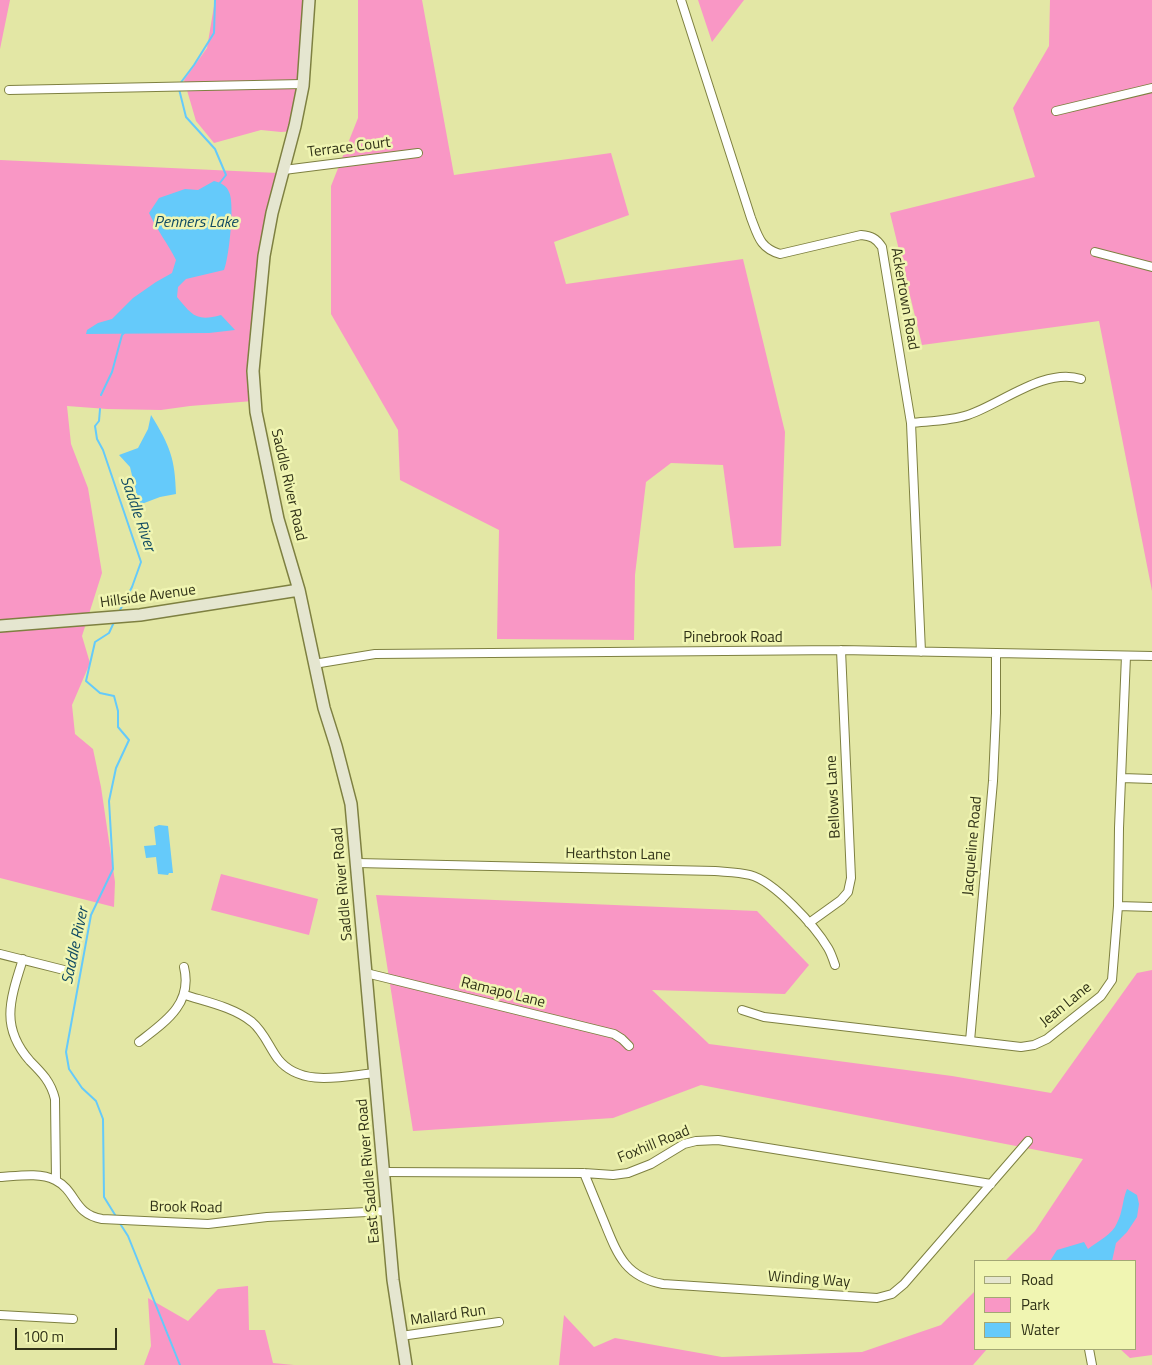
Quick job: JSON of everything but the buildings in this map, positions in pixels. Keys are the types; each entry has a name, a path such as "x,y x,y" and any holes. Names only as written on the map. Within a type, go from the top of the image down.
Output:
{"main road":[{"name":"Saddle River Road","path":"309,0 303,84 284,170 272,213 264,256 253,371 256,412 278,519 299,590 324,708 351,804 366,973"},
{"name":"Hillside Avenue","path":"0,626 140,615 299,590"},
{"name":"East Saddle River Road","path":"366,973 394,1289 406,1365"}],"street":[{"name":"Ackertown Road","path":"681,0 760,241 769,250 780,254 860,235 870,236 878,240 882,247 910,423 921,652"},
{"path":"9,90 303,84"},
{"path":"1056,111 1152,88"},
{"name":"Terrace Court","path":"284,170 418,153"},
{"path":"1094,252 1152,267"},
{"path":"910,423 960,418 977,412 1013,392 1056,377 1072,376 1080,379"},
{"name":"Pinebrook Road","path":"314,664 375,654 841,650 1152,656"},
{"name":"Bellows Lane","path":"809,923 841,900 848,892 851,878 841,650"},
{"name":"Jacqueline Road","path":"970,1041 993,781 996,653"},
{"name":"Jean Lane","path":"742,1010 764,1017 1020,1047 1034,1045 1047,1039 1101,996 1112,980 1118,906 1126,656"},
{"path":"1122,778 1152,779"},
{"name":"Hearthston Lane","path":"357,863 715,871 750,875 764,880 809,923 829,949 835,965"},
{"path":"1118,906 1152,908"},
{"path":"0,954 64,970"},
{"path":"0,1177 44,1177 56,1180 55,1099 53,1091 45,1076 14,1044 8,1027 9,1000 23,959"},
{"path":"139,1042 171,1015 185,994 187,979 184,968"},
{"name":"Ramapo Lane","path":"366,973 614,1034 628,1046"},
{"path":"185,994 230,1010 251,1021 259,1028 281,1062 296,1074 318,1078 375,1074"},
{"name":"Foxhill Road","path":"384,1172 584,1173 613,1175 651,1164 684,1144 696,1141 718,1140 991,1184"},
{"name":"Winding Way","path":"584,1173 616,1252 628,1268 645,1279 663,1284 877,1298 892,1294 904,1284 1028,1141"},
{"name":"Brook Road","path":"56,1180 70,1191 77,1204 88,1215 123,1220 208,1224 267,1217 387,1211"},
{"path":"0,1315 73,1319"},
{"name":"Mallard Run","path":"401,1336 499,1322"},
{"path":"1090,1350 1092,1365"}],"green space":[{"path":"0,0 10,0 0,49"},
{"path":"215,0 312,0 294,131 261,130 214,143 196,121 184,80 207,48"},
{"path":"358,0 422,0 454,175 611,153 629,215 554,242 566,284 743,259 785,432 781,546 734,548 723,465 671,463 646,482 635,575 634,640 497,639 499,530 400,480 398,430 331,314 331,186 358,118"},
{"path":"698,0 744,0 712,42"},
{"path":"1050,0 1152,0 1152,591 1099,321 922,345 890,213 1035,177 1013,108 1049,46"},
{"path":"0,160 278,173 253,401 161,410 67,406 71,444 88,488 102,573 82,636 90,663 72,705 75,734 93,749 101,787 115,882 114,907 0,878"},
{"path":"221,874 318,899 309,935 211,910"},
{"path":"376,895 757,911 809,965 785,994 652,990 709,1044 952,1076 1051,1093 1137,973 1152,970 1152,1355 1130,1358 1121,1350 1137,1350 1137,1260 1006,1260 1035,1231 1083,1159 701,1085 613,1118 413,1131"},
{"path":"248,1286 249,1330 265,1330 273,1363 294,1365 144,1365 151,1346 148,1298 188,1321 218,1289"},
{"path":"974,1292 974,1350 986,1350 973,1365 559,1365 564,1315 594,1347 615,1338 722,1357 862,1352 941,1325"}],"water":[{"name":"Penners Lake","path":"214,181 225,186 231,198 231,231 226,264 224,270 186,279 178,287 177,297 195,315 206,318 221,315 235,330 209,333 86,334 87,330 98,323 112,319 133,298 172,273 176,260 149,213 159,198 185,189 198,190"},
{"path":"151,415 163,435 173,461 176,494 160,497 139,505 130,467 119,455 138,448 148,429"},
{"path":"159,825 168,826 173,873 168,875 158,874 156,857 146,858 144,846 156,845 154,827"},
{"path":"1127,1189 1137,1195 1139,1204 1137,1217 1127,1232 1116,1243 1112,1260 1051,1260 1057,1250 1084,1242 1088,1249 1108,1234 1115,1227 1119,1219"}],"waterway":[{"name":"Saddle River","path":"179,85 214,33 215,0"},
{"name":"Saddle River","path":"179,89 186,117 215,149 226,175 219,184"},
{"name":"Saddle River","path":"101,395 112,372 124,333"},
{"name":"Saddle River","path":"100,409 99,421 95,426 97,439 103,450 141,562 132,587 119,612"},
{"name":"Saddle River","path":"115,620 109,633 95,642 86,681 100,693 114,696 118,711 118,727 129,740 116,768 109,801 113,869 91,915 66,1052 69,1069 82,1088 96,1101 103,1119 104,1197 117,1218"},
{"name":"Saddle River","path":"119,1222 128,1236 180,1365"}]}
